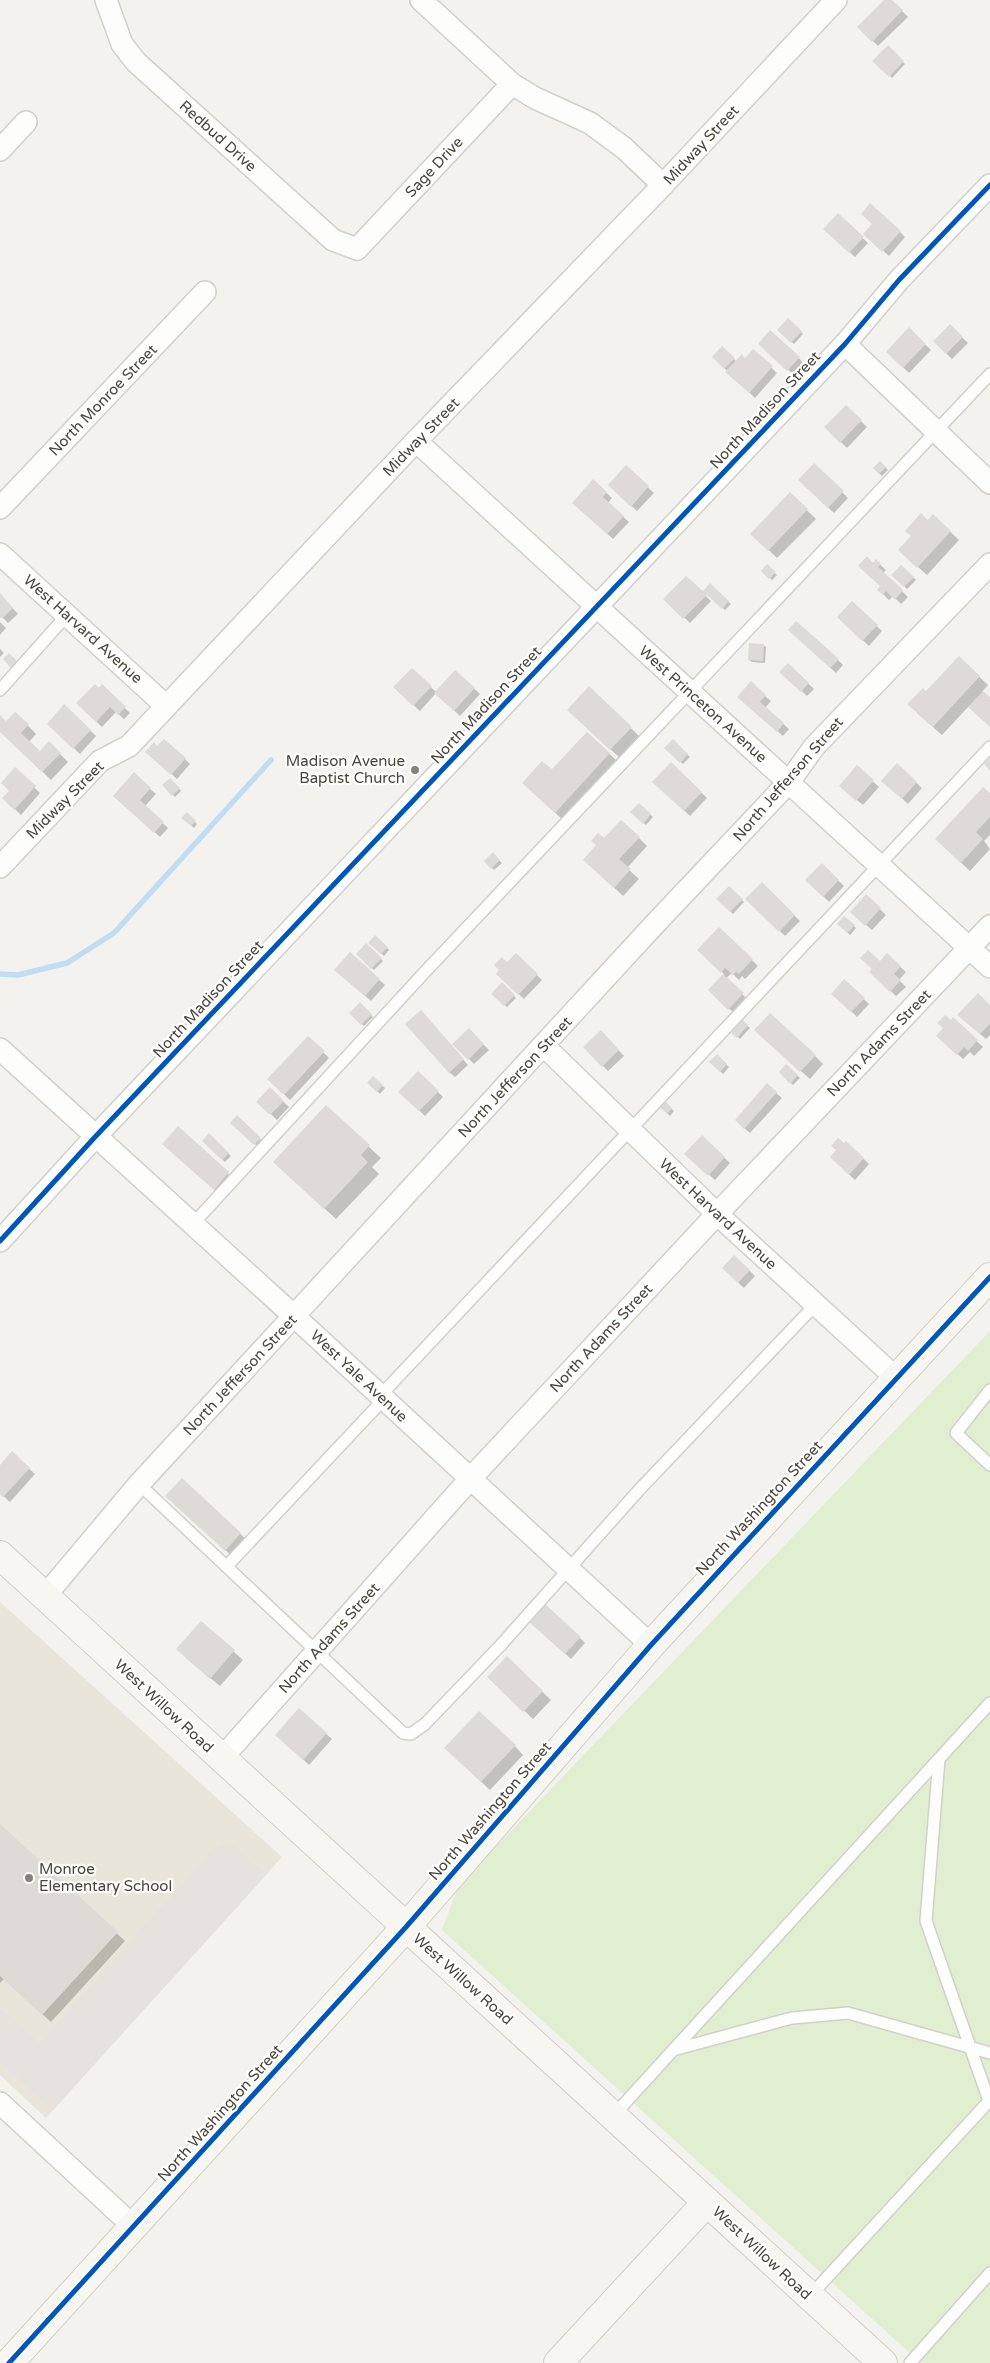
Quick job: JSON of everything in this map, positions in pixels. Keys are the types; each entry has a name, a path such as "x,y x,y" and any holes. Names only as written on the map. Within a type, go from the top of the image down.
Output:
{"street":[{"name":"Redbud Drive","path":"106,0 122,44 136,62 333,240 357,249"},
{"path":"421,0 512,84 535,98 590,123 624,148 663,185"},
{"name":"Midway Street","path":"0,867 100,761 129,746 416,441 663,185 836,0"},
{"name":"Sage Drive","path":"357,249 512,84"},
{"path":"0,150 26,122"},
{"name":"North Madison Street","path":"0,1241 95,1137 845,344 899,280 990,185"},
{"name":"North Monroe Street","path":"0,508 205,292"},
{"path":"845,344 990,483"},
{"name":"West Princeton Avenue","path":"416,441 990,967"},
{"name":"West Harvard Avenue","path":"0,554 166,706"},
{"name":"North Jefferson Street","path":"45,1596 139,1484 789,782 814,747 990,564"},
{"name":"North Adams Street","path":"221,1759 470,1478 990,926"},
{"name":"West Harvard Avenue","path":"544,1046 717,1214 896,1378"},
{"name":"West Yale Avenue","path":"0,1049 294,1316 650,1645"},
{"name":"North Washington Street","path":"9,2363 406,1927 650,1645 990,1277"},
{"name":"West Willow Road","path":"0,1555 883,2363"},
{"path":"0,2103 134,2226"},
{"path":"558,2363 707,2202"}],"lane":[{"path":"192,1224 417,981 990,374"},
{"path":"0,690 67,615"},
{"path":"227,1566 629,1130 990,747"},
{"path":"139,1484 403,1733 411,1734 426,1724 500,1646 639,1490 816,1304"},
{"path":"990,1390 956,1433 990,1465"},
{"path":"613,2116 990,1703"},
{"path":"810,2296 990,2100 926,1921 939,1759"},
{"path":"673,2050 792,2018 848,2013 990,2053"},
{"path":"910,2363 990,2274"}],"shaded area":[{"path":"0,1602 282,1857 46,2118 0,2075"},
{"path":"231,1843 267,1874 53,2110 0,2063 0,2008 39,2043 214,1848"}],"green space":[{"path":"990,1331 990,2363 921,2363 442,1930 459,1885"}],"building":[{"path":"884,0 892,0 903,10 872,42 857,27"},
{"path":"888,45 904,61 889,77 872,61"},
{"path":"870,203 901,231 882,252 863,234 872,224 861,214"},
{"path":"838,213 864,237 849,253 823,229"},
{"path":"788,318 802,331 791,343 777,330"},
{"path":"950,324 963,337 946,354 933,341"},
{"path":"909,327 926,344 903,368 886,352"},
{"path":"770,330 800,357 787,371 758,344"},
{"path":"722,346 735,358 724,369 712,357"},
{"path":"753,349 773,366 749,393 725,372 742,354 745,358"},
{"path":"846,405 862,420 840,443 824,427"},
{"path":"880,461 886,467 879,474 873,468"},
{"path":"814,463 844,491 828,508 798,480"},
{"path":"626,465 649,486 631,507 608,485"},
{"path":"593,479 607,492 603,497 624,516 607,534 572,503"},
{"path":"790,492 808,509 768,551 750,534"},
{"path":"921,513 928,520 933,514 951,531 917,568 898,550 911,536 905,531"},
{"path":"867,556 873,563 876,559 881,564 878,567 903,590 895,600 886,591 883,595 877,590 880,586 858,566"},
{"path":"767,564 776,572 769,579 761,571"},
{"path":"901,565 914,577 904,587 891,575"},
{"path":"686,576 703,591 710,583 729,601 722,609 707,595 683,619 663,599"},
{"path":"0,593 13,608 2,619 0,617"},
{"path":"852,601 878,625 862,641 837,617"},
{"path":"796,621 839,659 830,668 788,630"},
{"path":"749,643 764,644 763,661 748,660"},
{"path":"9,653 18,662 11,668 3,659"},
{"path":"959,656 980,676 933,727 907,704 923,688 926,691"},
{"path":"788,663 809,683 801,692 779,672"},
{"path":"412,668 432,686 413,706 393,687"},
{"path":"455,670 475,688 454,711 434,693"},
{"path":"751,681 766,695 760,702 784,723 777,732 737,697"},
{"path":"95,684 99,688 102,684 126,707 118,715 110,707 96,722 76,703"},
{"path":"589,686 632,727 610,750 567,710"},
{"path":"983,691 990,697 990,727 968,707"},
{"path":"64,704 91,730 73,749 47,724"},
{"path":"15,712 29,724 21,733 40,751 49,741 61,753 42,772 0,732 0,715 6,721"},
{"path":"587,732 610,753 555,813 522,783 542,761 552,769"},
{"path":"164,739 186,758 171,775 145,752 154,742 157,746"},
{"path":"673,739 688,754 680,763 664,748"},
{"path":"990,758 990,770 984,764"},
{"path":"671,762 702,792 684,811 652,782"},
{"path":"897,763 917,782 902,799 881,781"},
{"path":"857,765 874,780 856,801 839,786"},
{"path":"15,767 36,786 14,810 2,798 9,791 1,783"},
{"path":"134,772 151,788 140,800 164,822 154,833 113,796"},
{"path":"170,778 180,788 172,796 162,785"},
{"path":"983,787 990,793 990,817 976,832 983,839 961,863 935,839"},
{"path":"639,803 651,814 643,824 630,812"},
{"path":"187,812 196,821 191,826 181,818"},
{"path":"621,820 640,837 619,859 631,869 614,888 583,860 596,845 591,841 598,833 604,838"},
{"path":"493,852 500,860 491,869 484,861"},
{"path":"822,863 839,880 823,897 805,880"},
{"path":"762,882 795,915 779,932 745,899"},
{"path":"729,886 743,899 730,912 716,899"},
{"path":"866,894 881,908 865,926 850,912"},
{"path":"844,916 855,925 847,933 837,924"},
{"path":"719,927 753,959 739,974 736,972 733,975 725,968 721,973 697,950"},
{"path":"375,935 388,947 381,954 368,943"},
{"path":"366,943 382,958 371,969 356,954"},
{"path":"868,950 880,961 887,953 901,966 894,974 901,980 890,992 869,972 872,969 860,958"},
{"path":"350,952 380,979 365,996 334,970"},
{"path":"516,953 538,974 518,995 496,974 499,970 494,965 502,957 507,962"},
{"path":"723,974 744,993 728,1010 708,990"},
{"path":"844,979 865,998 851,1012 831,994"},
{"path":"502,982 515,995 504,1006 491,994"},
{"path":"978,993 990,1005 990,1024 980,1034 957,1015"},
{"path":"360,1002 372,1014 361,1025 349,1013"},
{"path":"421,1010 464,1059 449,1073 405,1024"},
{"path":"770,1013 816,1055 800,1072 754,1030"},
{"path":"945,1015 951,1020 953,1017 978,1040 968,1051 964,1047 957,1055 936,1036 943,1028 937,1023"},
{"path":"743,1020 748,1025 737,1038 731,1033"},
{"path":"469,1028 484,1044 468,1060 452,1044"},
{"path":"601,1030 619,1050 602,1067 583,1047"},
{"path":"308,1036 325,1051 284,1095 267,1079"},
{"path":"717,1054 727,1064 720,1072 709,1062"},
{"path":"786,1064 798,1075 790,1084 779,1072"},
{"path":"418,1071 439,1091 419,1111 398,1092"},
{"path":"373,1076 383,1085 377,1092 367,1083"},
{"path":"767,1083 777,1092 744,1129 735,1120"},
{"path":"270,1087 284,1101 270,1115 256,1102"},
{"path":"665,1101 672,1108 667,1114 659,1107"},
{"path":"326,1105 370,1145 361,1155 368,1162 324,1209 273,1162"},
{"path":"237,1115 261,1138 254,1145 230,1123"},
{"path":"178,1126 229,1172 214,1190 162,1144"},
{"path":"209,1133 229,1153 222,1160 202,1141"},
{"path":"702,1135 725,1157 708,1176 684,1154"},
{"path":"838,1138 844,1143 846,1141 864,1158 849,1175 830,1157 836,1150 831,1146"},
{"path":"734,1255 750,1270 738,1283 722,1268"},
{"path":"12,1451 30,1468 3,1497 0,1494 0,1465"},
{"path":"182,1478 241,1533 225,1551 165,1496"},
{"path":"545,1604 581,1637 565,1654 529,1622"},
{"path":"201,1621 235,1650 210,1679 176,1649"},
{"path":"507,1656 543,1691 523,1712 487,1677"},
{"path":"299,1708 327,1733 303,1760 275,1735"},
{"path":"479,1711 516,1745 481,1782 444,1748"},
{"name":"Monroe Elementary School","path":"0,1824 118,1932 42,2015 0,1976"}],"waterway":[{"path":"0,974 18,975 67,963 114,933 271,760"}],"cycle path":[{"path":"0,1241 95,1137 845,344 899,280 990,185"},
{"path":"9,2363 406,1927 651,1645 990,1277"}],"place":[{"name":"Madison Avenue Baptist Church","path":"415,770"},
{"name":"Monroe Elementary School","path":"29,1878"}]}
